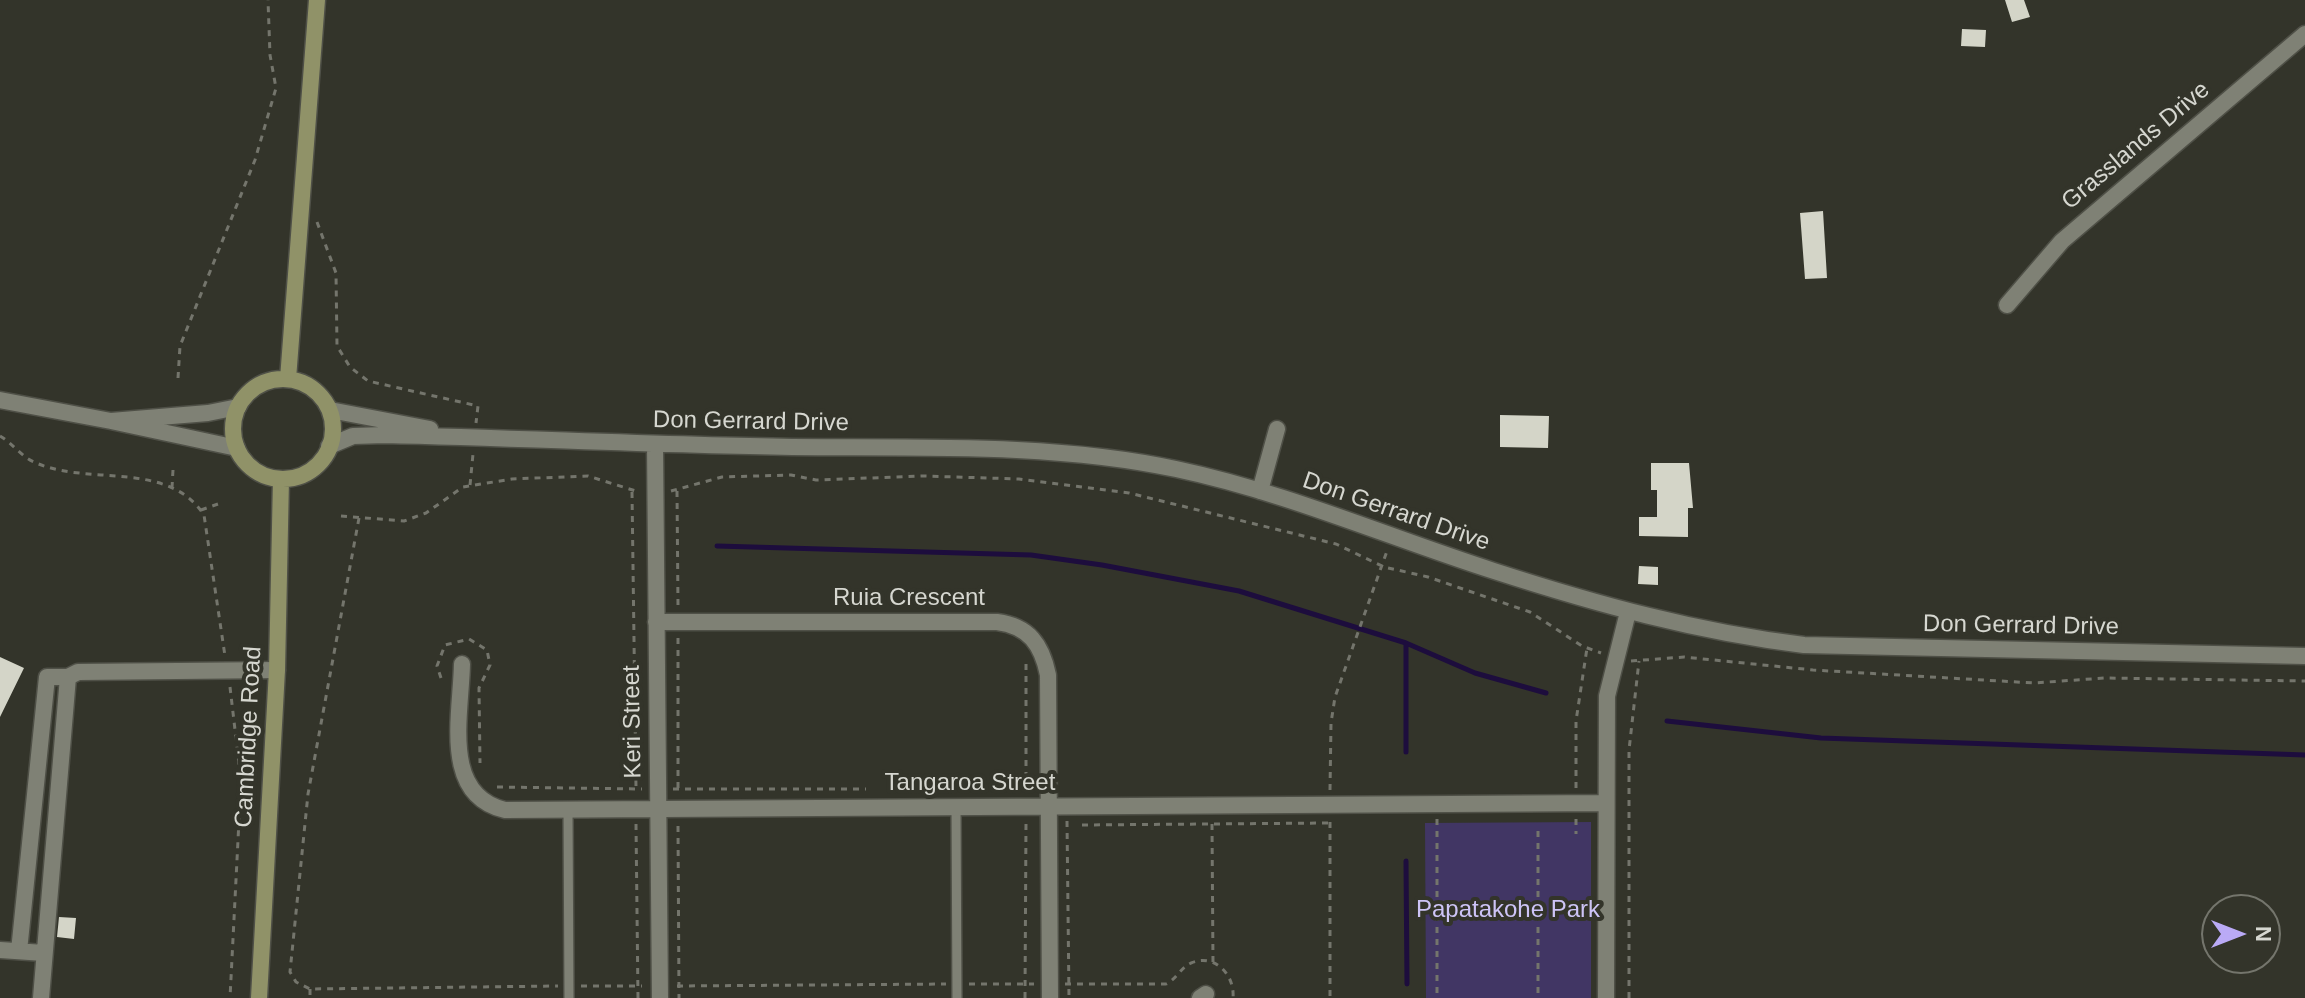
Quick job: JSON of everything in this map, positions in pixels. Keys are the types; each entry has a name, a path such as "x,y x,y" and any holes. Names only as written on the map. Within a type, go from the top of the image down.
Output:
{"main road":[{"path":"288,379 317,0"},
{"path":"288,379 318,392 330,410 333,424 329,446 304,475 281,479 255,470 237,448 234,420 238,407 257,386 288,379"},
{"name":"Cambridge Road","path":"259,998 277,670 281,479"}],"street":[{"name":"Grasslands Drive","path":"2007,305 2062,241 2305,34"},
{"path":"0,400 205,439 237,448"},
{"path":"111,421 208,413 238,407"},
{"name":"Don Gerrard Drive","path":"330,410 467,437"},
{"path":"1260,491 1277,429"},
{"name":"Don Gerrard Drive","path":"329,446 353,436 467,437 655,445 970,449 1063,455 1174,469 1260,491 1492,570 1628,612 1722,635 1804,645 2305,656"},
{"name":"Keri Street","path":"655,445 660,992"},
{"path":"1606,998 1607,696 1628,612"},
{"name":"Ruia Crescent","path":"656,622 997,622 1021,629 1036,640 1043,652 1048,675 1050,991"},
{"name":"Tangaroa Street","path":"462,664 461,773 479,802 505,810 956,807 1048,798 1067,806 1606,803"},
{"path":"19,951 47,677 68,677 78,672 277,670"},
{"path":"41,998 68,677"},
{"path":"0,950 44,953"}],"lane":[{"path":"956,807 957,998"},
{"path":"568,810 569,998"}],"path":[{"path":"178,378 180,346 255,160 276,88 270,55 268,0"},
{"path":"314,214 336,273 337,346 350,367 368,381 478,406"},
{"path":"172,488 173,470"},
{"path":"341,516 391,521 415,518 463,487 483,481 588,476 632,492 655,493 677,491 722,477 740,476 791,475 816,480 923,476 1047,482 1129,493 1271,525 1336,544 1384,567 1428,577 1530,612 1587,648 1616,658 1639,661 1684,657 1813,670 2034,683 2082,678 2305,681"},
{"path":"677,491 679,998"},
{"path":"632,492 638,998"},
{"path":"201,510 218,504"},
{"path":"359,518 308,794 290,972 296,982 310,989 638,986 660,992 679,986 957,984 1050,991 1069,984 1166,984 1191,963 1213,963 1227,973 1234,987 1233,998"},
{"path":"1330,998 1331,723 1339,689 1384,567 1391,534"},
{"path":"441,678 437,666 445,645 469,639 487,650 490,665 479,688 482,770"},
{"path":"1576,834 1576,721 1587,648"},
{"path":"1629,998 1629,750 1639,661"},
{"path":"494,786 868,789"},
{"path":"1026,789 1048,798"},
{"path":"1437,804 1437,998"},
{"path":"1067,806 1069,998"},
{"path":"1082,825 1330,823"},
{"path":"1212,824 1213,963"},
{"path":"1026,825 1067,825"},
{"path":"1538,831 1538,998"},
{"path":"310,989 310,998"}],"green space":[{"name":"Papatakohe Park","path":"1591,822 1591,998 1426,998 1425,823"}],"building":[{"path":"2005,0 2024,0 2030,17 2012,22"},
{"path":"1962,29 1986,30 1985,47 1961,46"},
{"path":"1823,211 1827,278 1805,279 1800,213"},
{"path":"1500,415 1549,416 1548,448 1500,447"},
{"path":"1651,463 1689,463 1693,508 1688,508 1688,537 1639,536 1639,517 1657,517 1657,490 1651,490"},
{"path":"1639,566 1658,567 1658,585 1638,584"},
{"path":"0,657 24,668 0,717"},
{"path":"59,917 76,918 74,939 57,937"}],"waterway":[{"path":"717,546 1031,555 1102,565 1239,591 1406,643 1475,673 1546,693"},
{"path":"1406,643 1406,752"},
{"path":"1667,721 1821,738 2305,755"},
{"path":"1406,861 1407,984"}]}
